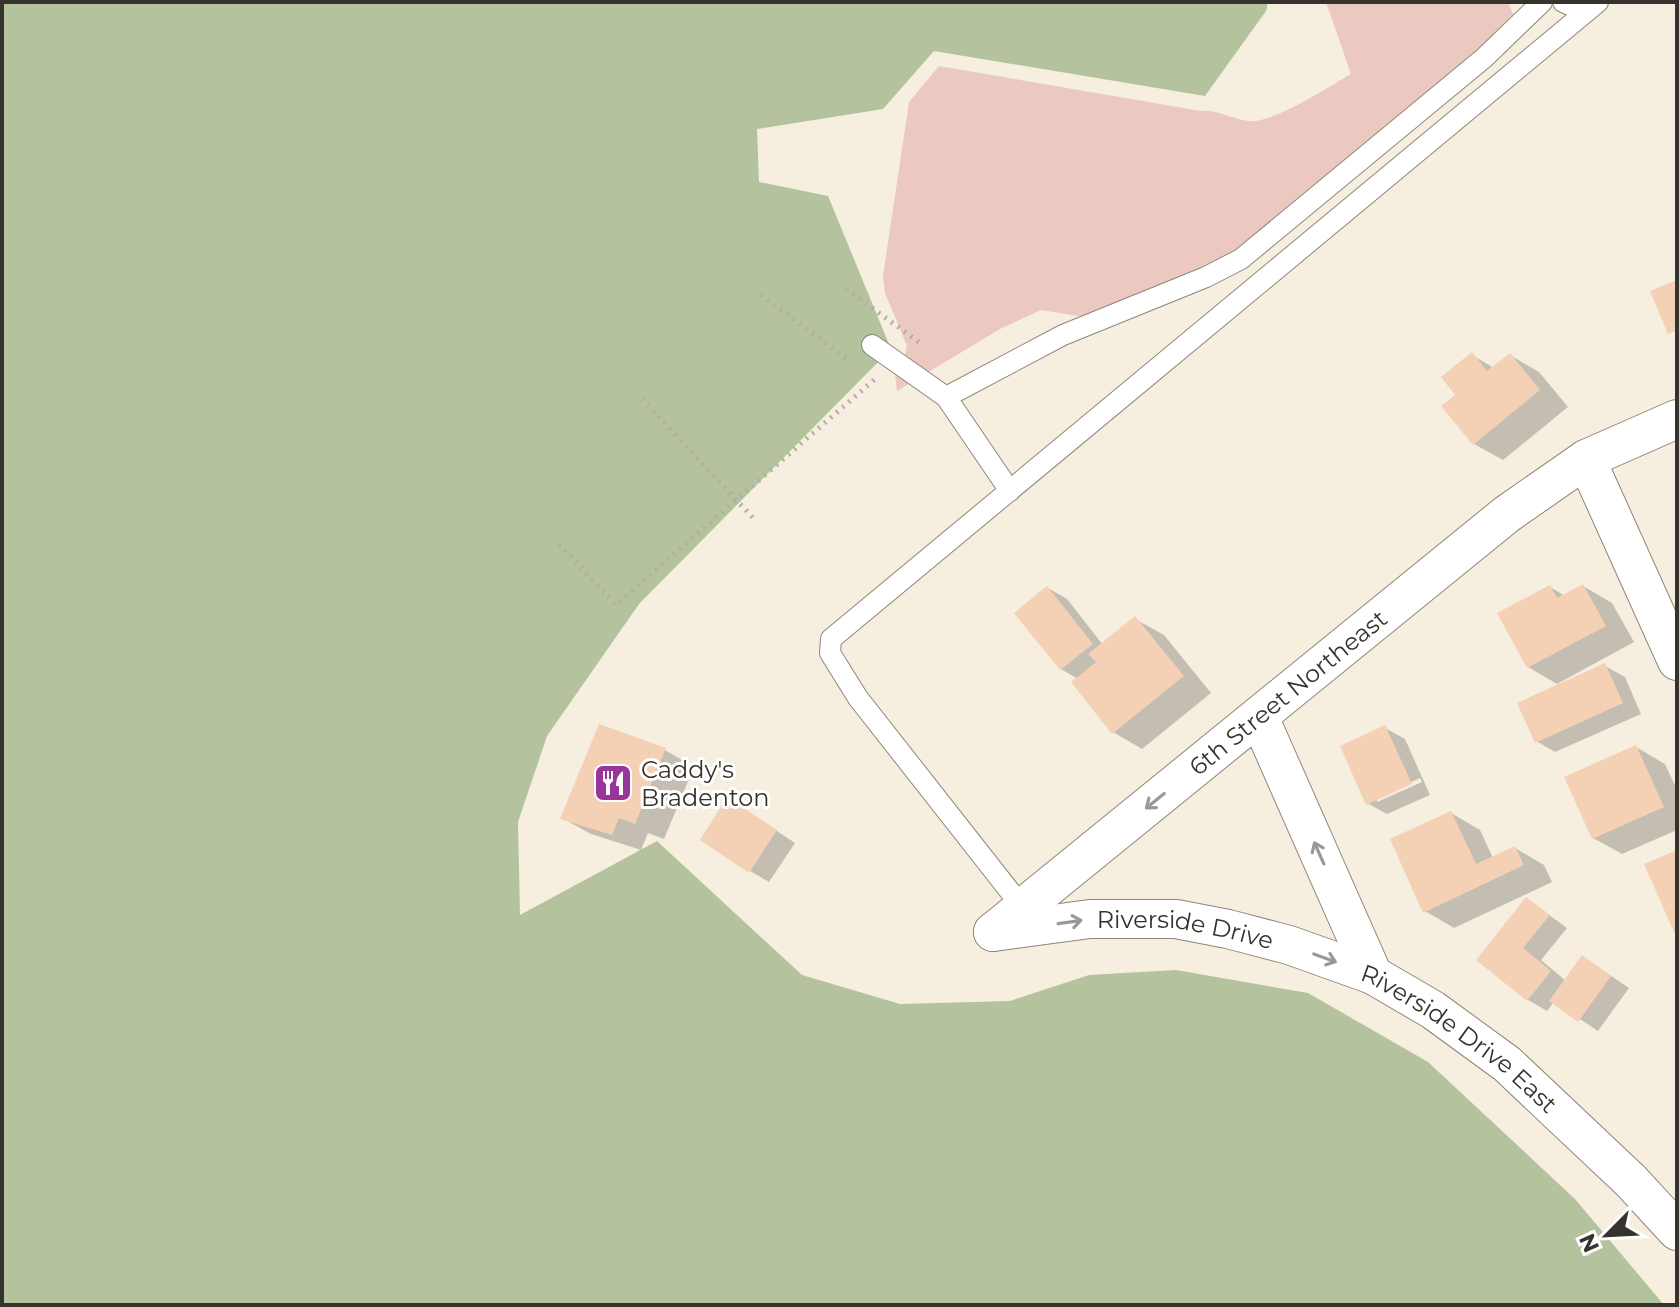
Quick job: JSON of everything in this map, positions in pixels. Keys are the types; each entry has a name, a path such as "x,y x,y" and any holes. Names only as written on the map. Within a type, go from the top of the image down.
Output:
{"street":[{"name":"6th Street Northeast","path":"993,932 1507,514 1586,459 1677,419"},
{"path":"1586,459 1677,661"},
{"name":"Riverside Drive East","path":"1259,717 1373,975 1433,1010 1507,1064 1631,1181 1677,1231"},
{"name":"Riverside Drive","path":"993,932 1090,919 1176,919 1289,945 1373,975"}],"lane":[{"path":"946,397 1063,335 1206,277 1241,259 1484,58 1542,2"},
{"path":"1563,2 1592,7"},
{"path":"1023,908 858,698 836,665 828,645 831,639 1592,7"},
{"path":"872,345 946,397 1010,491"}],"path":[{"path":"846,289 930,350"},
{"path":"761,295 884,386"},
{"path":"559,544 616,605 875,379"},
{"path":"642,399 756,521"}],"shaded area":[{"path":"2,2 1268,2 1266,11 1205,96 934,51 883,109 757,129 759,182 828,196 891,349 639,604 547,736 518,822 520,915 657,841 802,975 900,1004 1010,1001 1089,975 1176,970 1308,993 1428,1062 1575,1199 1664,1305 2,1305"},
{"path":"1326,2 1508,2 1513,14 1466,75 1162,306 1096,319 1041,310 1000,329 897,391 894,366 905,355 907,346 885,293 883,276 909,102 939,66 1256,121 1291,108 1351,74"}],"building":[{"path":"1677,280 1677,330 1668,334 1650,291"},
{"path":"1472,352 1487,371 1510,353 1540,390 1473,445 1441,406 1455,395 1441,377"},
{"path":"1583,584 1606,626 1527,668 1497,613 1550,585 1557,598"},
{"path":"1047,586 1093,644 1060,670 1014,613"},
{"path":"1135,616 1184,676 1112,734 1071,682 1096,662 1088,654"},
{"path":"1605,663 1623,703 1535,743 1517,703"},
{"name":"Caddy's Bradenton","path":"599,724 666,748 635,824 619,818 612,835 560,819"},
{"path":"1385,725 1412,784 1366,805 1340,746"},
{"path":"1636,745 1664,807 1592,839 1564,777"},
{"path":"727,797 777,830 749,873 700,840"},
{"path":"1451,811 1476,864 1515,846 1524,865 1423,913 1390,839"},
{"path":"1677,850 1677,939 1644,864"},
{"path":"1526,897 1550,915 1523,948 1551,971 1527,1001 1476,960"},
{"path":"1582,955 1611,976 1578,1022 1549,1001"}],"place":[{"name":"Caddy's Bradenton","path":"613,783"}]}
